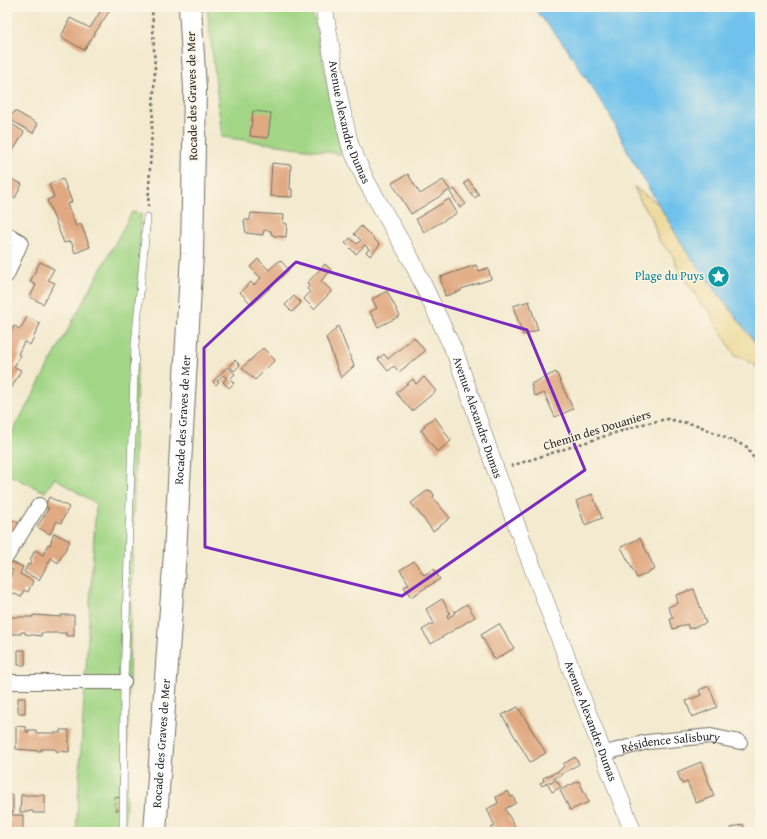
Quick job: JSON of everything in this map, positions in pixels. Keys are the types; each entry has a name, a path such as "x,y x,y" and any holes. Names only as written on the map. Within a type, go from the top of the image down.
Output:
{"main road":[{"name":"Rocade des Graves de Mer","path":"155,832 176,553 192,254 195,89 190,7"}],"street":[{"name":"Avenue Alexandre Dumas","path":"324,7 340,102 350,145 365,179 412,261 456,355 496,471 602,754 633,832"},
{"path":"7,234 22,242 7,275"},
{"path":"7,556 39,505"},
{"path":"7,682 124,682"},
{"name":"Résidence Salisbury","path":"602,754 647,742 711,736 740,742"}],"lane":[{"path":"123,832 124,682 135,345 147,217"}],"path":[{"path":"147,217 155,70 152,7"},
{"name":"Chemin des Douaniers","path":"496,471 643,424 667,419 697,425 747,447 760,469"}],"highlighted area":[{"path":"296,262 527,330 585,470 402,596 205,547 204,348"}],"green space":[{"path":"207,7 309,7 315,21 341,154 222,137"},
{"path":"132,212 141,214 125,832 76,832 96,504 55,478 45,492 7,474 7,442"}],"sand":[{"name":"Plage du Puys","path":"634,187 696,230 760,278 760,369 743,358 736,357 709,309 701,305 694,291 680,274 673,256 658,239 651,215 644,208"}],"water":[{"path":"533,7 760,7 760,349 686,251 630,156 611,117 566,47"}],"building":[{"path":"103,7 112,7 84,50 61,37 70,18 90,28"},
{"path":"15,111 38,124 33,133 9,119"},
{"path":"253,111 271,113 268,138 250,136"},
{"path":"9,122 24,132 13,151 7,147"},
{"path":"272,163 291,165 290,189 292,189 292,197 270,196"},
{"path":"408,174 420,194 443,180 450,190 411,214 392,183"},
{"path":"7,177 22,184 15,198 7,194"},
{"path":"63,179 72,202 67,204 76,226 81,224 90,247 75,253 71,241 64,243 47,200 54,197 49,184"},
{"path":"469,180 479,195 474,198 464,183"},
{"path":"454,189 466,204 460,208 450,192"},
{"path":"449,199 457,213 424,232 416,219"},
{"path":"251,213 284,215 283,223 287,224 286,237 275,236 271,234 271,231 264,230 263,235 246,233 244,220 250,220"},
{"path":"361,226 380,245 370,256 366,252 369,249 365,245 356,254 345,243 350,238 357,244 361,240 354,234"},
{"path":"258,259 269,270 280,260 289,270 252,305 240,292 251,282 254,285 261,278 250,267"},
{"path":"40,262 54,269 48,280 55,283 43,304 30,297 36,285 30,282"},
{"path":"325,264 331,270 321,281 332,291 314,309 304,299 310,292 307,289 309,286 307,283"},
{"path":"476,265 479,271 488,268 491,279 445,296 440,277"},
{"path":"387,291 400,316 378,327 370,312 377,308 372,299"},
{"path":"294,296 301,303 292,312 285,305"},
{"path":"529,301 538,330 523,335 513,306"},
{"path":"27,317 40,324 30,345 24,342 18,354 20,355 14,367 21,370 10,391 7,390 7,340 14,326 20,329"},
{"path":"338,326 354,366 341,378 326,338"},
{"path":"414,337 425,351 399,372 394,366 388,371 378,359 384,354 388,359"},
{"path":"263,348 275,360 255,380 242,368"},
{"path":"235,360 240,365 234,371 229,366"},
{"path":"227,367 235,374 230,379 234,383 229,388 223,382 227,378 223,375 217,381 219,382 216,385 213,382"},
{"path":"556,372 573,409 555,417 544,393 536,396 534,395 531,384"},
{"path":"424,377 436,391 412,411 396,393 413,379 416,384"},
{"path":"435,417 451,441 437,452 421,430 425,427 424,425"},
{"path":"428,490 431,491 434,495 433,498 450,518 433,531 411,503"},
{"path":"592,494 602,518 585,525 576,501"},
{"path":"49,497 69,507 61,523 57,521 50,534 37,527 49,508 45,506"},
{"path":"7,517 19,523 13,535 7,532"},
{"path":"54,533 70,541 58,563 51,558 39,580 24,572 28,564 30,565 32,561 30,560 35,550 43,555 48,544 50,545"},
{"path":"640,538 655,569 637,578 621,547"},
{"path":"9,561 23,567 20,574 33,581 28,592 24,590 21,597 7,590 11,583 8,581 13,570 7,567"},
{"path":"414,561 424,575 434,569 440,579 411,597 404,587 409,584 400,570"},
{"path":"694,589 706,623 689,629 687,624 673,629 670,619 673,618 668,607 678,603 676,595"},
{"path":"442,599 450,613 447,615 448,618 455,613 454,612 467,604 475,617 431,644 422,630 434,623 426,609"},
{"path":"33,615 61,617 61,615 74,615 74,636 66,636 66,633 41,633 41,636 25,634 25,632 21,632 21,634 9,634 9,617 33,617"},
{"path":"499,624 514,648 495,660 481,635"},
{"path":"18,650 25,650 25,665 18,665"},
{"path":"709,686 717,707 692,717 686,701 701,695 699,690"},
{"path":"18,698 25,698 25,713 18,713"},
{"path":"518,707 546,753 530,762 502,715"},
{"path":"16,726 26,727 26,732 29,732 28,730 36,730 36,733 61,733 61,730 69,730 69,752 56,751 55,749 41,749 41,751 16,749"},
{"path":"575,757 579,764 542,786 540,783 544,781 543,778 559,771 564,766 563,764"},
{"path":"701,762 714,796 696,803 687,782 682,784 677,772"},
{"path":"556,780 561,787 552,792 548,785"},
{"path":"579,781 589,802 570,810 560,790"},
{"path":"508,791 511,797 513,796 516,803 505,809 518,832 493,832 491,828 495,826 487,809 498,803 496,797"},
{"path":"7,795 13,795 13,813 7,813"},
{"path":"21,795 45,795 45,813 33,813 33,811 20,812"},
{"path":"114,797 121,798 120,810 116,810"},
{"path":"10,815 23,815 23,830 10,830"},
{"path":"743,824 746,832 732,832 731,828"}],"place":[{"name":"Plage du Puys","path":"719,276"}]}
